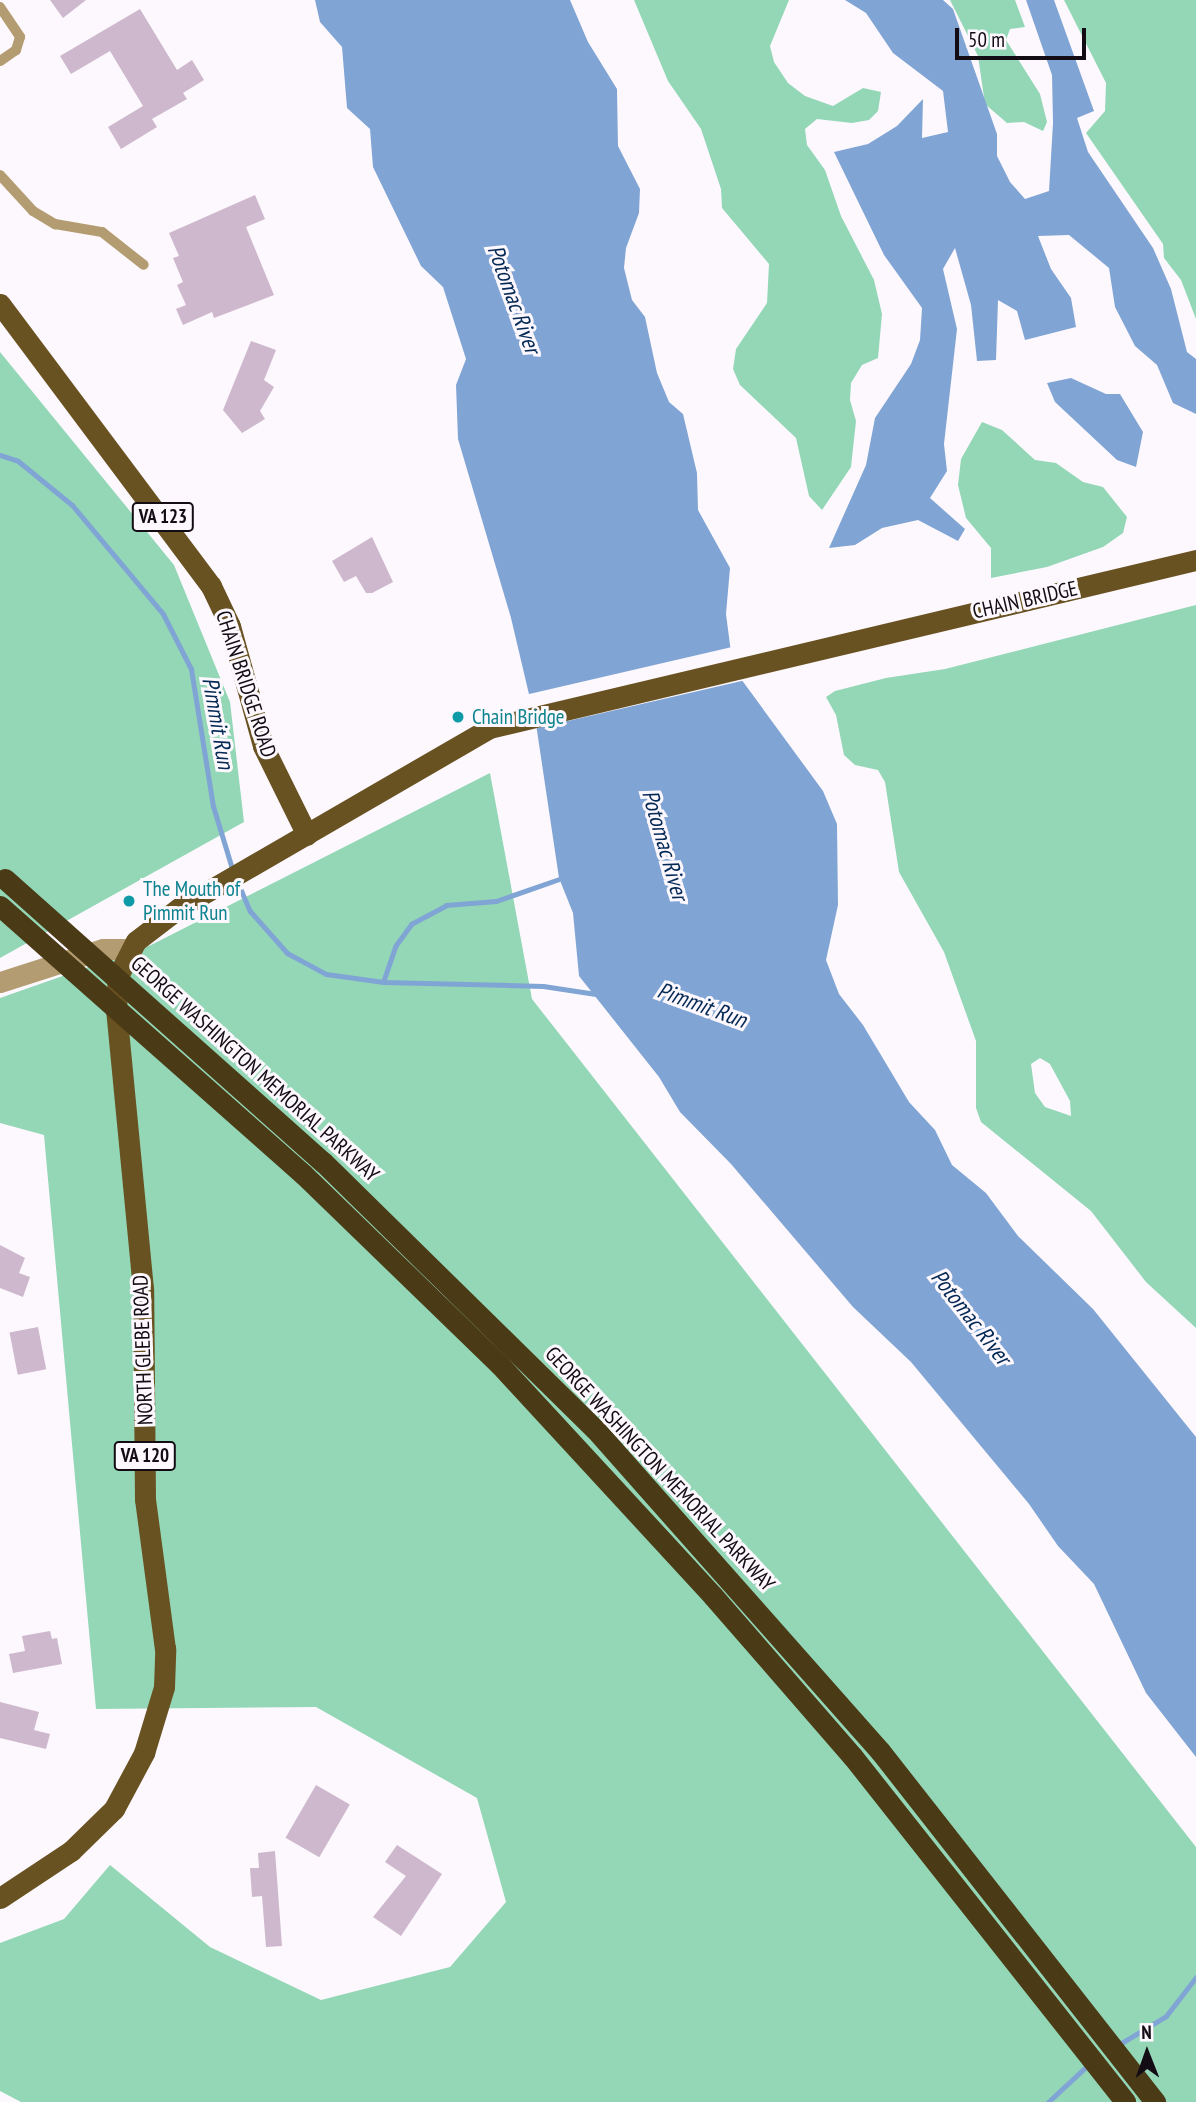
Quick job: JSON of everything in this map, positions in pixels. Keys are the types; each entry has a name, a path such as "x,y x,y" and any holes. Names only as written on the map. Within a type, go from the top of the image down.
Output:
{"highway":[{"name":"GEORGE WASHINGTON MEMORIAL PARKWAY","path":"3,877 323,1162 595,1429 880,1751 1155,2102"},
{"path":"0,906 303,1174 500,1364 713,1596 853,1757 1125,2102"}],"main road":[{"name":"CHAIN BRIDGE ROAD","path":"0,304 211,586 235,640 263,746 307,835"},
{"name":"CHAIN BRIDGE","path":"307,835 456,744 537,714 1196,561"},
{"name":"NORTH GLEBE ROAD","path":"0,1898 40,1874 85,1840 121,1798 145,1753 164,1687 165,1649 145,1499 144,1289 116,1024 116,988 129,949 166,916 307,835"},
{"path":"0,1880 40,1874"}],"street":[{"path":"0,982 103,949 129,949"}],"lane":[{"path":"0,7 20,37 16,50 0,61"},
{"path":"0,175 33,211 55,224 102,232 144,265"}],"green space":[{"path":"634,0 789,0 770,46 774,62 788,83 805,96 833,106 863,88 881,92 878,111 869,120 852,123 817,119 805,129 807,145 825,170 841,216 874,280 882,314 878,358 862,365 851,383 850,400 856,421 851,467 822,510 809,496 796,438 740,385 733,369 736,349 767,303 769,264 722,208 721,189 701,129 668,81"},
{"path":"950,0 1015,0 1025,27 1010,29 1006,40 1040,94 1047,122 1043,131 1024,122 1007,123 985,104 978,56"},
{"path":"1064,0 1196,0 1196,319 1181,280 1164,258 1163,244 1086,133 1105,111 1106,83"},
{"path":"0,352 174,565 230,702 244,822 0,958"},
{"path":"982,422 1002,430 1035,460 1056,463 1083,482 1103,487 1127,517 1123,533 1103,547 1047,567 991,578 991,548 966,518 958,485 961,459"},
{"path":"1196,605 1196,1328 1146,1282 1091,1211 981,1122 976,1108 976,1041 944,952 899,872 885,782 878,770 855,765 844,755 836,715 826,697 835,691 886,678 945,669","holes":["1040,1058 1050,1064 1070,1101 1071,1116 1045,1107 1035,1093 1031,1064"]},
{"path":"490,773 532,999 1196,1847 1196,2102 21,2102 0,2091 0,1943 64,1919 110,1865 210,1947 321,2000 450,1967 506,1902 477,1798 316,1707 96,1709 44,1135 0,1123 0,998 151,945"}],"water":[{"name":"Potomac River","path":"315,0 570,0 588,42 617,89 618,146 640,189 639,213 626,248 624,268 632,300 645,317 657,373 669,402 683,414 697,473 698,510 730,568 726,614 733,668 823,791 837,824 838,905 826,960 839,994 863,1025 909,1102 935,1130 952,1165 986,1193 1018,1236 1093,1309 1196,1437 1196,1757 1146,1693 1094,1584 1058,1546 1029,1504 911,1362 853,1307 731,1164 680,1112 659,1077 579,976 573,913 559,878 536,724 511,618 458,439 456,385 466,359 443,287 421,266 373,167 370,129 347,108 342,47 320,22"},
{"path":"845,0 943,0 953,9 997,134 997,156 1010,182 1025,199 1049,191 1053,123 1052,75 1026,0 1054,0 1094,111 1077,118 1088,152 1153,248 1171,289 1187,352 1196,359 1196,414 1173,403 1157,365 1135,346 1115,307 1109,268 1069,235 1038,236 1051,269 1071,298 1076,327 1025,340 1017,311 998,300 996,360 977,361 971,305 955,248 943,269 957,329 944,444 947,471 930,498 965,529 958,541 918,520 882,528 855,545 829,548 866,465 875,418 911,364 920,340 922,308 884,255 834,152 868,144 897,126 923,99 922,138 948,132 943,91 893,53 866,13"},
{"path":"1071,378 1106,394 1120,394 1143,432 1136,467 1117,460 1055,402 1047,383"}],"pier":[{"path":"732,647 736,667 746,680 533,729 525,695"}],"building":[{"path":"50,0 86,0 63,18"},
{"path":"140,9 177,70 192,60 204,80 183,93 187,99 152,119 157,127 121,149 108,127 143,106 110,51 71,74 60,56"},
{"path":"255,195 265,219 246,227 274,295 214,318 212,312 183,325 176,309 186,305 177,285 183,282 173,258 179,256 169,233"},
{"path":"251,341 276,350 264,380 274,387 260,411 265,419 242,433 223,410"},
{"path":"372,537 393,582 372,593 366,593 356,576 344,582 332,561"},
{"path":"0,1245 25,1258 19,1273 30,1277 23,1297 0,1288"},
{"path":"38,1327 46,1369 18,1375 10,1333"},
{"path":"50,1631 52,1639 57,1638 62,1664 13,1673 9,1654 25,1651 22,1636"},
{"path":"0,1702 39,1712 34,1730 50,1734 46,1749 0,1738"},
{"path":"316,1785 350,1804 319,1857 286,1838"},
{"path":"397,1845 442,1874 401,1936 373,1917 406,1876 385,1862"},
{"path":"275,1851 282,1946 266,1947 262,1896 252,1897 250,1868 259,1868 258,1853"}],"waterway":[{"name":"Pimmit Run","path":"0,455 18,461 72,505 163,614 191,669 213,806 233,872"},
{"name":"Pimmit Run","path":"383,982 396,945 411,924 446,905 496,901 565,877"},
{"name":"Pimmit Run","path":"237,881 250,911 287,953 326,974 383,982 543,986 602,995"},
{"path":"1118,2045 1166,2016 1196,1977"},
{"path":"1048,2102 1089,2064"}],"place":[{"name":"Chain Bridge","path":"458,717"},
{"name":"The Mouth of Pimmit Run","path":"129,901"}]}
